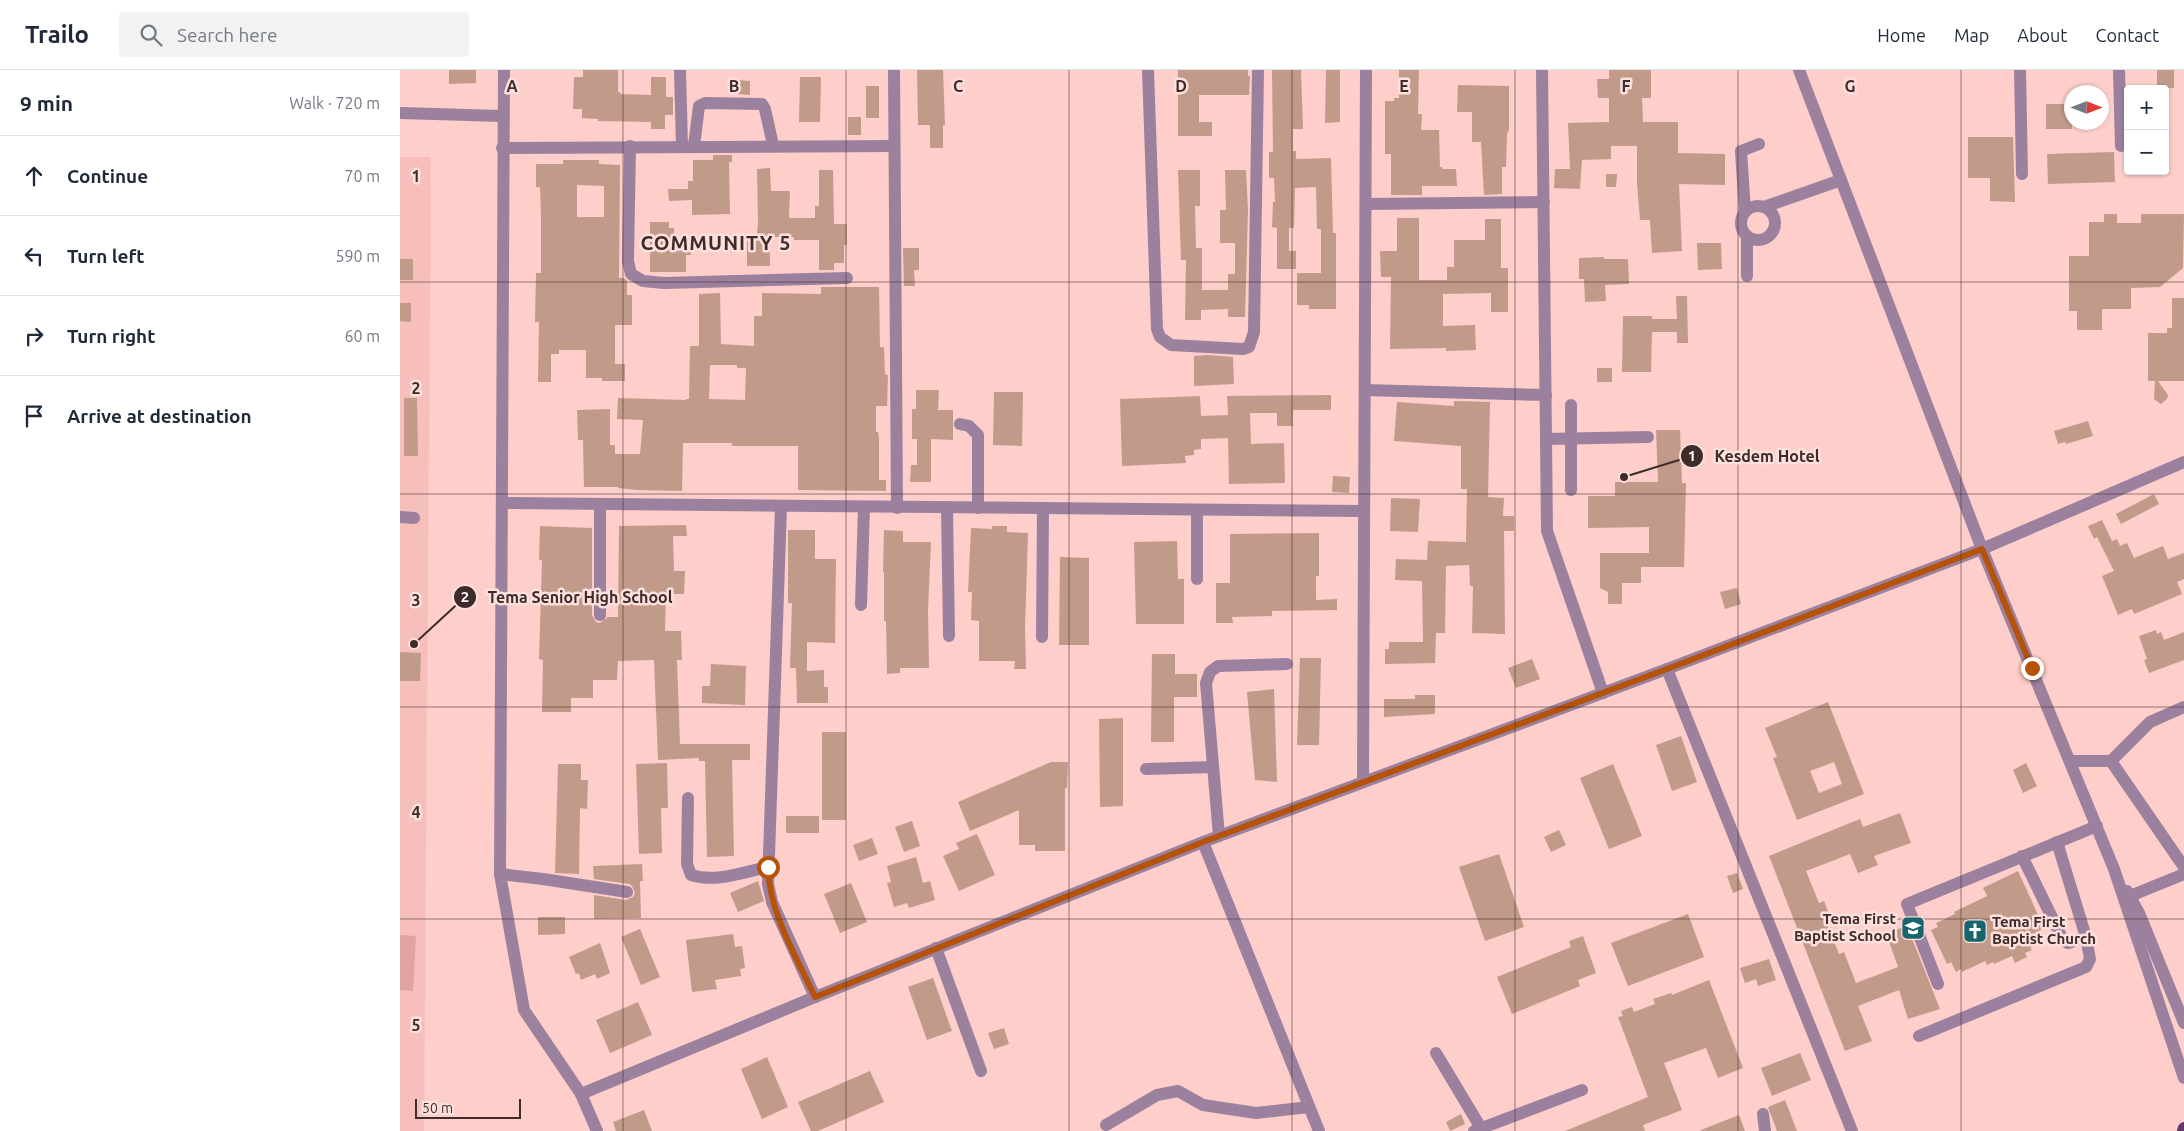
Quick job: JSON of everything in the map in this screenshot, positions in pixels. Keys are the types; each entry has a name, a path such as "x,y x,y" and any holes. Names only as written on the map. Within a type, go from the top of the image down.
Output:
{"street":[{"path":"504,70 502,116 500,874 524,1010 582,1094 597,1131"},
{"path":"680,70 688,146"},
{"path":"894,70 897,508"},
{"path":"1148,70 1157,329 1160,337 1172,345 1243,349 1249,347 1254,332 1258,70"},
{"path":"1363,782 1366,70"},
{"path":"1542,70 1547,531 1604,693"},
{"path":"1799,70 1982,549 2114,869 2184,1078"},
{"path":"2020,70 2022,174"},
{"path":"2119,70 2121,146"},
{"path":"688,146 699,106 705,103 762,104 773,145"},
{"path":"400,113 502,116"},
{"path":"1747,276 1747,236 1741,222 1745,212 1742,151 1759,144"},
{"path":"502,148 773,145 894,146"},
{"path":"630,146 628,261 631,274 643,281 664,283 847,278"},
{"path":"1745,212 1754,207 1764,207 1841,180"},
{"path":"1366,204 1544,202"},
{"path":"1747,236 1752,239 1762,239 1771,234 1775,224 1774,219 1772,214 1764,207"},
{"path":"1365,390 1546,395"},
{"path":"1571,405 1571,490"},
{"path":"960,424 969,426 978,435 978,508"},
{"path":"1546,439 1648,436"},
{"path":"582,1094 815,997 1203,842 1604,693 1982,549 2184,462"},
{"path":"502,503 1364,511"},
{"path":"600,505 600,615"},
{"path":"781,507 768,884 772,902 815,997"},
{"path":"861,605 864,507"},
{"path":"947,508 949,636"},
{"path":"1042,637 1043,509"},
{"path":"1197,510 1197,580"},
{"path":"400,517 414,518"},
{"path":"1219,836 1206,683 1210,672 1218,666 1287,664"},
{"path":"1667,669 1852,1131"},
{"path":"2070,760 2111,760 2150,722 2184,707"},
{"path":"2111,760 2184,868"},
{"path":"1146,769 1213,767"},
{"path":"688,798 687,864 691,874 703,878 713,878 768,867"},
{"path":"1938,984 1907,904 2097,826"},
{"path":"1203,842 1319,1131"},
{"path":"1919,1036 2086,967 2090,959 2086,937 2057,842"},
{"path":"2022,856 2064,940 2068,943 2086,937"},
{"path":"2114,869 2139,913 2184,1023"},
{"path":"500,874 543,878 627,892"},
{"path":"2130,896 2184,874"},
{"path":"936,948 981,1071"},
{"path":"1436,1053 1478,1130 1582,1090"},
{"path":"1106,1125 1157,1095 1178,1091 1203,1105 1256,1113 1309,1107"},
{"path":"1763,1114 1765,1131"}],"shaded area":[{"path":"400,157 431,157 424,1131 400,1131"},
{"path":"400,935 416,936 413,991 400,990"}],"building":[{"path":"449,70 476,70 476,83 449,84"},
{"path":"583,70 618,70 618,92 620,94 651,95 651,77 666,77 666,97 673,97 673,115 665,115 665,129 651,129 651,122 598,121 598,119 582,118 582,109 573,109 574,77 583,77"},
{"path":"917,70 943,70 945,125 943,125 943,148 930,148 930,125 918,125"},
{"path":"1178,70 1248,70 1248,76 1250,76 1249,95 1199,95 1199,122 1212,122 1212,136 1178,136"},
{"path":"1272,70 1301,70 1303,129 1293,129 1293,151 1296,151 1296,159 1331,158 1333,233 1336,233 1336,309 1309,309 1309,305 1297,305 1297,273 1321,273 1321,229 1317,229 1316,187 1295,188 1294,228 1289,228 1289,251 1296,251 1296,269 1277,269 1277,228 1272,227 1273,202 1275,202 1274,178 1269,178 1269,152 1273,152"},
{"path":"1326,70 1340,70 1340,122 1325,123"},
{"path":"1399,70 1419,70 1418,114 1422,114 1421,130 1439,130 1440,167 1442,169 1456,169 1457,186 1422,186 1422,195 1391,195 1391,154 1385,154 1385,101 1394,101 1394,98 1399,98"},
{"path":"1609,70 1651,70 1651,98 1642,98 1643,122 1678,122 1678,153 1725,154 1725,185 1679,184 1682,251 1652,253 1650,220 1640,220 1637,184 1637,146 1611,146 1611,159 1582,160 1580,189 1554,188 1555,169 1570,169 1568,123 1609,122 1609,98 1598,98 1597,79 1609,79"},
{"path":"2157,70 2174,70 2174,88 2169,88 2169,85 2157,85"},
{"path":"800,77 821,77 820,122 799,122"},
{"path":"738,80 750,81 750,95 737,94"},
{"path":"1458,85 1509,86 1509,130 1507,134 1506,167 1502,167 1502,194 1484,195 1481,142 1472,142 1472,112 1457,112"},
{"path":"866,86 879,86 879,118 866,118"},
{"path":"2046,104 2064,104 2064,129 2046,129"},
{"path":"848,117 861,117 861,135 848,135"},
{"path":"1968,137 2013,137 2015,202 1990,201 1990,178 1968,178"},
{"path":"2114,152 2115,182 2048,184 2047,154"},
{"path":"713,155 732,155 732,162 729,162 730,214 692,215 692,200 669,201 668,189 688,189 688,181 693,181 693,160 713,160"},
{"path":"563,160 599,160 599,164 620,165 619,278 624,278 627,281 627,295 632,295 632,325 615,325 615,364 625,364 625,381 602,381 602,378 586,378 586,350 559,350 559,354 551,354 551,382 538,382 539,322 535,322 536,273 541,273 541,214 540,187 536,187 536,164 563,164","holes":["577,185 604,186 604,217 577,217"]},
{"path":"770,168 771,191 790,191 789,218 815,218 815,206 819,206 819,170 833,170 834,224 847,224 847,245 844,245 844,263 834,263 834,270 819,270 819,240 794,240 794,237 770,237 770,266 747,266 747,234 757,234 757,169"},
{"path":"1178,170 1200,170 1200,206 1195,206 1196,248 1202,248 1202,290 1228,290 1228,274 1235,274 1235,243 1220,243 1220,210 1226,210 1225,170 1246,170 1248,210 1245,317 1228,317 1228,309 1201,310 1201,320 1185,320 1186,260 1181,260"},
{"path":"1606,174 1617,174 1616,187 1606,187"},
{"path":"2104,214 2117,214 2117,223 2141,223 2141,214 2184,214 2183,268 2160,287 2131,288 2131,309 2102,309 2102,330 2077,330 2077,311 2069,311 2069,256 2089,256 2089,222 2104,222"},
{"path":"1397,218 1419,218 1419,280 1447,280 1447,267 1454,267 1454,240 1485,240 1485,219 1501,219 1501,268 1508,268 1508,312 1491,312 1491,293 1443,294 1443,326 1475,325 1476,350 1446,351 1446,348 1390,349 1391,277 1381,277 1380,251 1397,251"},
{"path":"650,222 669,222 669,228 674,228 674,239 691,239 691,255 686,255 686,272 650,272"},
{"path":"1697,243 1721,243 1722,269 1698,270"},
{"path":"903,248 919,248 919,270 914,270 915,286 904,286"},
{"path":"1604,257 1604,259 1628,259 1629,284 1605,285 1606,301 1585,302 1584,279 1579,279 1579,258"},
{"path":"400,259 413,259 413,280 400,280"},
{"path":"821,287 879,287 880,347 884,347 885,374 888,375 887,406 876,406 876,432 878,432 879,437 879,480 886,480 886,491 798,490 798,446 732,446 732,443 683,443 682,491 584,487 583,440 578,440 577,410 610,409 610,445 615,445 615,454 640,454 643,420 617,419 618,398 689,399 690,346 699,346 699,294 720,293 721,344 754,346 754,316 762,316 762,293 821,294","holes":["710,365 737,365 737,368 746,368 745,400 709,399"]},
{"path":"1676,296 1687,296 1688,343 1677,343 1677,332 1652,332 1651,372 1622,372 1623,316 1652,316 1652,319 1677,319"},
{"path":"2172,298 2184,298 2184,381 2158,381 2168,395 2167,399 2161,404 2154,399 2155,381 2148,381 2148,333 2167,333 2167,328 2172,328"},
{"path":"400,303 411,303 411,322 400,321"},
{"path":"1194,356 1233,357 1234,384 1194,386"},
{"path":"1597,368 1612,368 1612,382 1597,382"},
{"path":"916,390 939,390 938,410 953,410 953,440 931,439 931,482 910,482 911,465 917,465 917,439 912,439 912,409 916,409"},
{"path":"994,392 1023,392 1022,446 993,445"},
{"path":"1331,395 1331,410 1293,410 1293,426 1277,426 1277,413 1250,413 1251,444 1284,443 1285,483 1229,484 1228,438 1201,439 1201,449 1194,450 1194,455 1185,456 1186,463 1122,466 1120,399 1200,396 1201,416 1228,415 1227,396"},
{"path":"404,398 417,398 418,456 404,456"},
{"path":"1454,401 1490,402 1488,497 1504,498 1503,516 1514,516 1514,531 1504,531 1505,634 1472,633 1473,586 1470,586 1469,565 1446,566 1445,633 1436,633 1435,663 1385,664 1385,649 1389,649 1389,642 1423,642 1422,581 1395,580 1396,559 1427,560 1428,541 1466,542 1467,489 1461,489 1461,446 1394,441 1397,402 1454,406"},
{"path":"2088,421 2093,436 2066,444 2065,442 2058,444 2054,431"},
{"path":"1656,430 1680,430 1682,483 1686,483 1684,567 1641,567 1641,583 1622,583 1622,604 1608,604 1608,592 1600,588 1600,553 1649,553 1649,527 1588,528 1588,496 1615,496 1615,482 1658,482"},
{"path":"1333,476 1350,477 1349,493 1332,492"},
{"path":"2154,494 2159,504 2121,524 2116,514"},
{"path":"1391,498 1420,499 1418,532 1390,531"},
{"path":"2102,520 2112,541 2117,539 2120,546 2127,543 2134,558 2163,546 2168,559 2184,553 2184,579 2177,582 2182,594 2134,614 2132,609 2118,615 2102,576 2114,571 2097,537 2094,539 2088,526"},
{"path":"686,525 687,536 673,536 674,571 685,571 684,594 666,594 665,631 681,631 682,660 677,660 680,744 750,744 750,760 732,760 734,856 707,857 705,761 699,761 699,758 658,760 654,660 618,661 617,680 593,680 593,698 571,698 571,712 542,712 543,660 539,659 542,560 539,560 540,526 592,528 592,615 596,622 600,623 608,617 618,617 619,526"},
{"path":"992,526 1007,526 1007,532 1028,533 1025,628 1026,669 1014,669 1015,661 979,661 979,621 971,620 972,592 968,592 971,528 992,529"},
{"path":"788,530 815,530 815,559 836,559 835,643 807,642 807,671 824,670 824,687 828,687 828,703 797,703 796,668 790,668 792,603 788,603"},
{"path":"884,530 903,531 903,542 931,542 928,610 929,668 900,668 900,673 887,674 886,621 884,621"},
{"path":"1319,533 1319,576 1316,576 1316,600 1337,599 1337,610 1272,611 1272,616 1232,617 1233,623 1216,623 1216,583 1230,583 1230,534"},
{"path":"1177,541 1178,579 1184,579 1184,624 1136,624 1134,542"},
{"path":"1060,557 1089,558 1089,645 1059,645"},
{"path":"1737,588 1741,604 1725,609 1720,592"},
{"path":"2156,630 2157,634 2161,632 2164,640 2184,632 2184,660 2149,673 2144,660 2147,659 2139,636"},
{"path":"400,652 421,653 420,681 400,681"},
{"path":"1152,654 1175,654 1175,674 1197,674 1197,697 1174,697 1174,742 1151,742"},
{"path":"1300,658 1321,658 1319,745 1297,745"},
{"path":"1532,659 1540,679 1516,688 1508,668"},
{"path":"711,664 746,666 745,705 702,703 702,686 710,686"},
{"path":"1274,689 1277,782 1255,780 1247,692"},
{"path":"1415,695 1435,695 1435,714 1384,717 1384,699 1415,699"},
{"path":"1828,702 1864,794 1797,820 1773,758 1777,757 1765,728","holes":["1834,762 1842,784 1819,793 1810,771"]},
{"path":"1123,718 1123,806 1100,807 1099,719"},
{"path":"822,732 846,732 846,820 822,820"},
{"path":"1681,736 1697,782 1672,791 1656,745"},
{"path":"1051,762 1068,762 1067,788 1065,788 1065,851 1035,851 1035,845 1019,845 1019,810 970,831 958,802"},
{"path":"667,763 668,808 661,808 662,853 639,854 636,764"},
{"path":"2026,763 2037,786 2023,793 2013,770"},
{"path":"558,764 581,764 581,780 588,780 587,809 580,808 579,874 555,873"},
{"path":"1613,764 1642,836 1609,849 1580,778"},
{"path":"1900,813 1911,843 1874,856 1878,865 1858,873 1850,854 1806,871 1819,903 1824,901 1833,924 1828,926 1839,954 1844,952 1856,983 1898,967 1886,933 1907,926 1940,1009 1908,1019 1899,990 1858,1006 1872,1041 1845,1051 1769,856 1860,819 1863,827"},
{"path":"786,816 819,816 819,833 786,833"},
{"path":"912,821 920,846 904,852 895,827"},
{"path":"1559,830 1566,845 1551,852 1544,837"},
{"path":"977,834 995,875 959,891 943,856 959,849 956,843"},
{"path":"872,838 878,854 859,861 853,845"},
{"path":"1499,854 1524,927 1485,941 1459,867"},
{"path":"916,857 923,883 930,881 935,900 909,908 907,903 894,907 887,883 891,882 887,866"},
{"path":"642,864 643,881 640,881 641,918 594,919 594,895 626,900 633,897 635,893 629,884 594,879 593,866"},
{"path":"2018,871 2044,928 2035,933 2039,943 2030,948 2032,950 2025,953 2027,957 2015,963 2012,956 1994,964 1993,962 1987,965 1985,961 1962,972 1961,969 1956,972 1951,962 1947,964 1931,930 1938,927 1936,923 1955,914 1954,912 1987,896 1983,888"},
{"path":"1737,873 1743,889 1733,893 1727,876"},
{"path":"758,881 764,901 738,912 730,893"},
{"path":"851,883 867,922 840,933 824,894"},
{"path":"1688,914 1704,957 1628,986 1611,943"},
{"path":"538,917 565,917 565,934 538,935"},
{"path":"640,929 660,977 641,985 621,937"},
{"path":"733,934 735,947 742,946 745,968 740,969 741,976 715,980 717,989 692,992 686,940"},
{"path":"1583,936 1596,973 1578,980 1580,986 1512,1014 1497,977 1571,947 1569,941"},
{"path":"600,943 610,973 597,979 595,974 581,980 579,973 576,974 569,957"},
{"path":"1769,959 1776,980 1758,986 1756,979 1745,983 1740,968"},
{"path":"933,978 952,1031 927,1040 908,987"},
{"path":"1709,980 1743,1068 1718,1078 1706,1048 1664,1063 1682,1110 1643,1125 1645,1131 1565,1131 1648,1097 1618,1017 1623,1016 1621,1011 1632,1007 1634,1012 1655,1004 1653,999 1671,993 1672,995"},
{"path":"638,1002 652,1035 610,1053 596,1020"},
{"path":"1004,1028 1009,1044 994,1049 988,1033"},
{"path":"1800,1053 1811,1080 1772,1096 1761,1068"},
{"path":"767,1057 788,1107 762,1119 741,1069"},
{"path":"870,1071 884,1102 818,1131 811,1131 798,1102"},
{"path":"1785,1100 1797,1131 1777,1131 1768,1107"},
{"path":"644,1110 652,1131 616,1131 613,1122"},
{"path":"1461,1114 1465,1124 1450,1131 1446,1122"},
{"path":"1739,1115 1745,1131 1701,1131 1701,1130"}],"place":[{"name":"Kesdem Hotel","path":"1624,477"},
{"name":"Tema Senior High School","path":"414,644"},
{"name":"Tema First Baptist School","path":"1913,928"},
{"name":"Tema First Baptist Church","path":"1975,931"}],"district":[{"name":"COMMUNITY 5","path":"716,243"}],"route":[{"path":"768,867 768,884 772,902 815,997 1203,842 1982,549 2032,668"}]}
